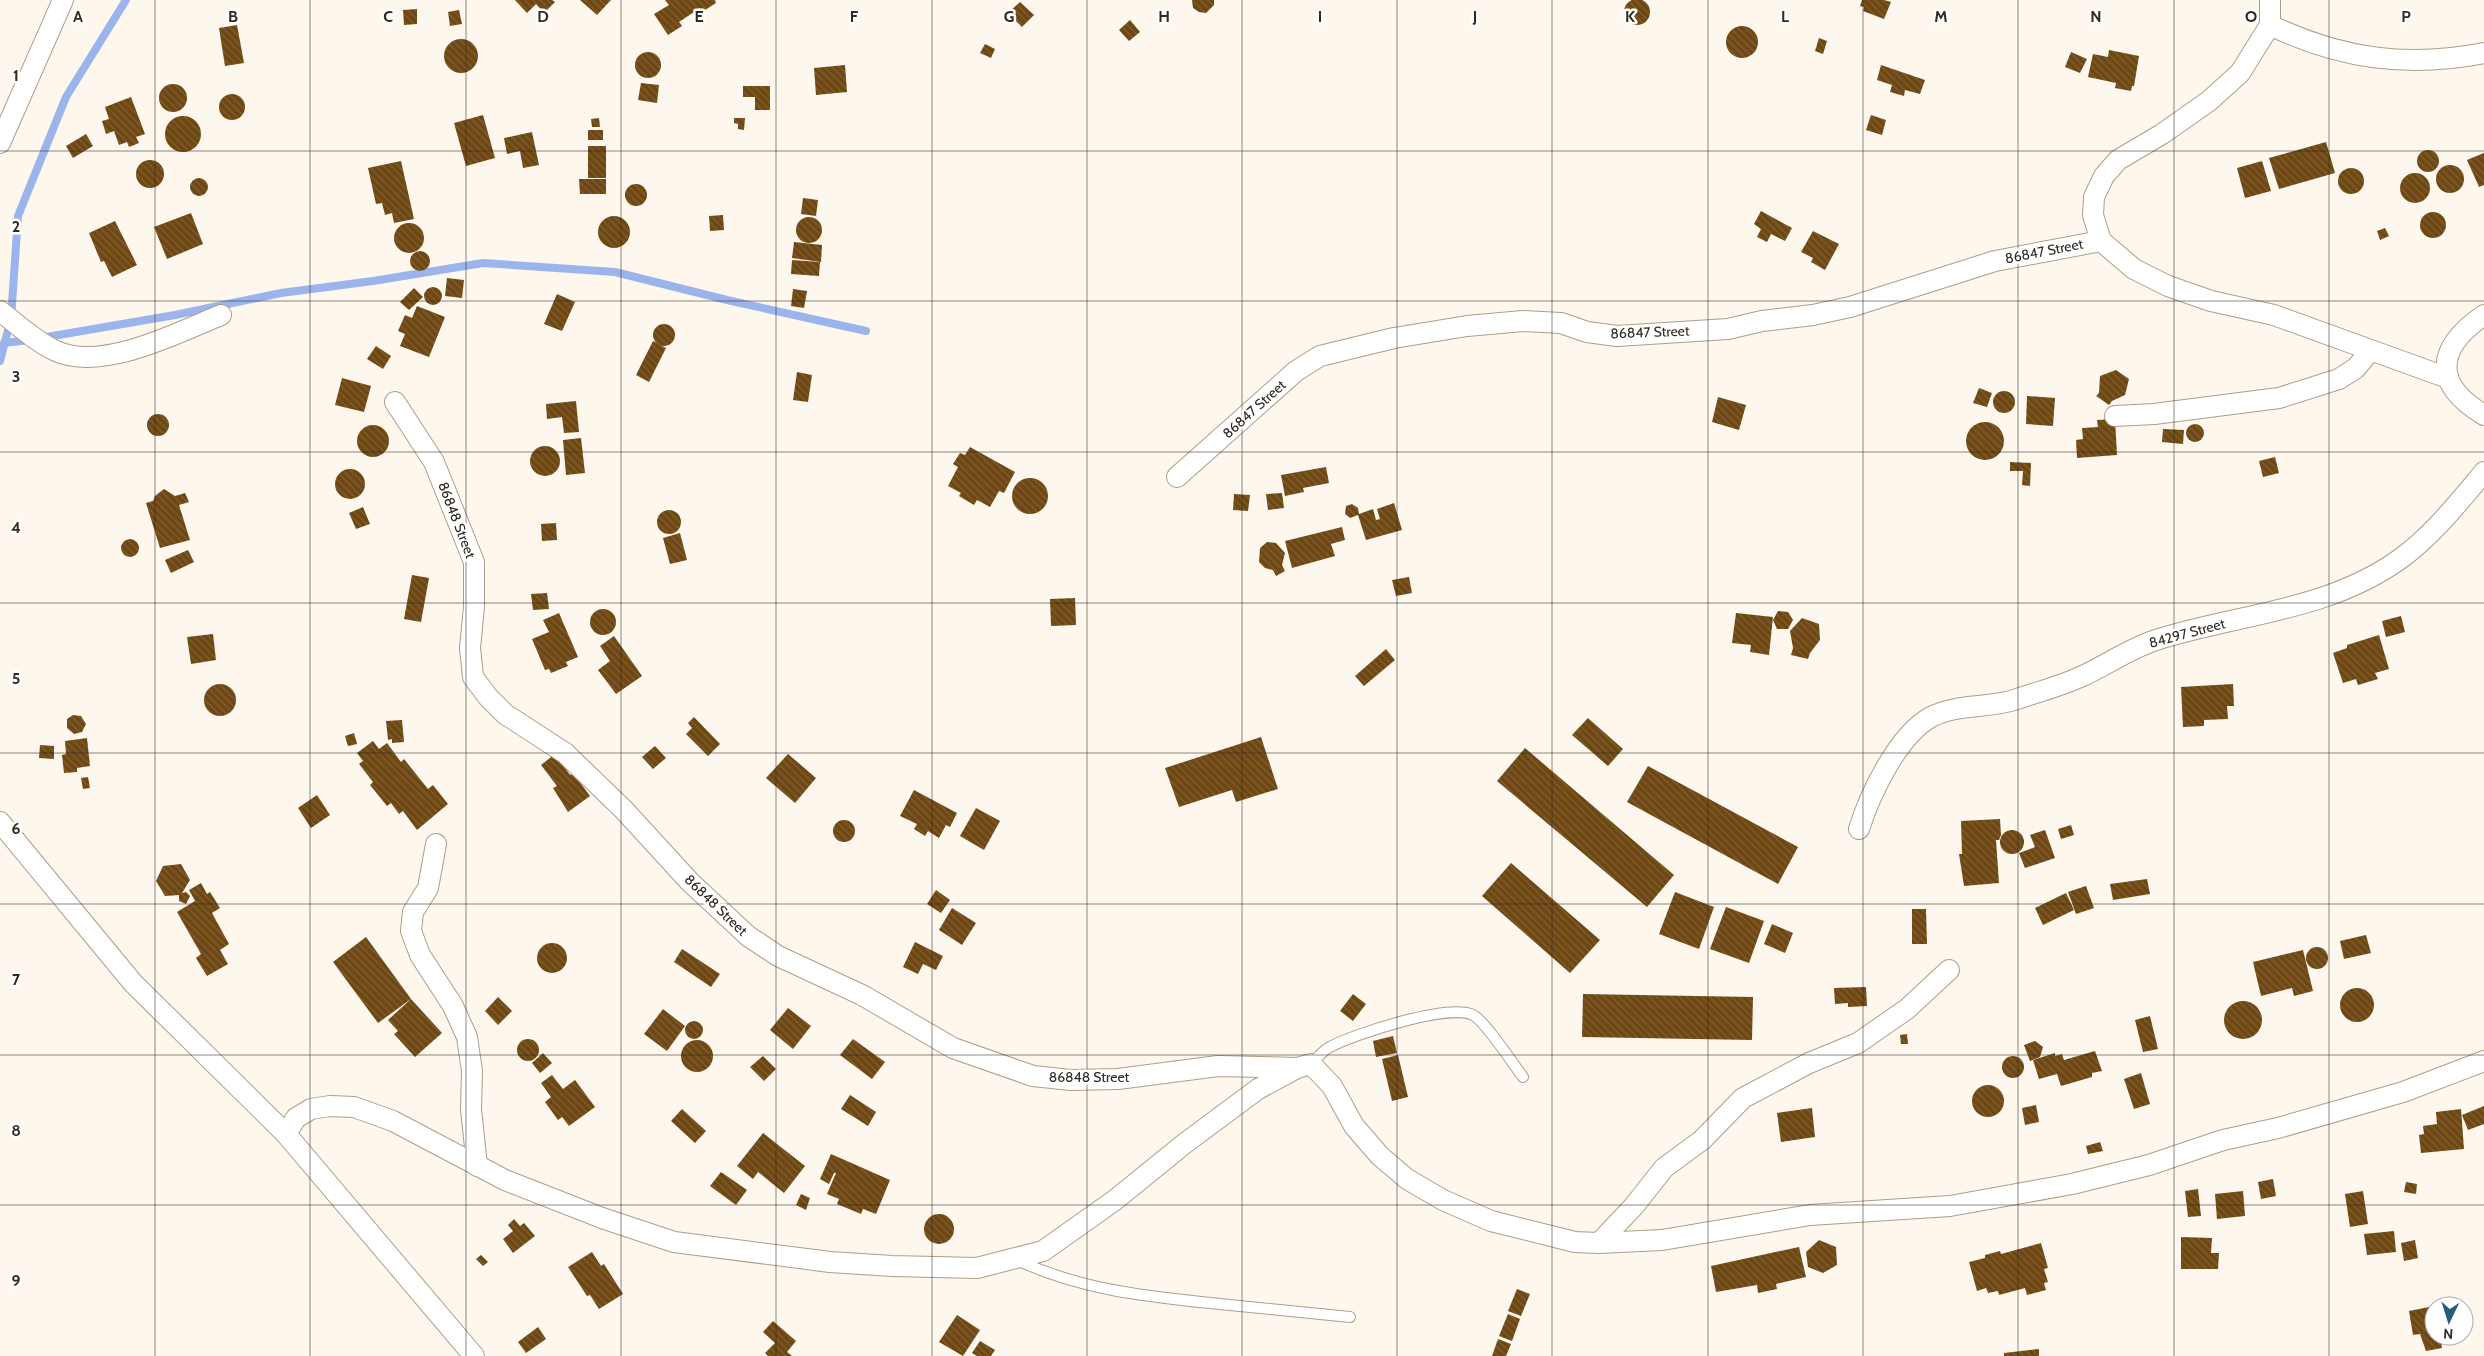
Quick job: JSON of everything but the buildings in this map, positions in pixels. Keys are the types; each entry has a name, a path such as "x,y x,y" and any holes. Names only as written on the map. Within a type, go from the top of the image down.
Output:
{"street":[{"path":"0,143 63,0"},
{"path":"2270,0 2270,25 2297,38 2340,53 2397,60 2448,60 2484,53"},
{"name":"86847 Street","path":"2270,25 2240,73 2209,100 2178,123 2118,160 2104,176 2094,198 2093,215 2101,241 2134,269 2168,286 2212,301 2274,314 2370,351 2448,378"},
{"name":"86847 Street","path":"1177,477 1296,371 1320,356 1394,338 1467,326 1523,321 1561,323 1587,332 1617,336 1728,329 1762,320 1813,315 1850,307 1995,261 2101,241"},
{"path":"0,311 36,339 58,352 84,357 121,352 159,340 220,315"},
{"path":"2484,315 2470,325 2453,342 2446,359 2448,378 2456,393 2469,406 2484,415"},
{"path":"2115,416 2154,414 2279,398 2339,379 2356,368 2370,351"},
{"name":"86848 Street","path":"395,402 434,462 474,562 474,607 470,648 473,676 488,697 505,714 565,753 624,810 690,882 748,936 778,956 862,995 953,1048 1033,1076 1071,1080 1118,1079 1218,1066 1304,1066"},
{"name":"84297 Street","path":"1858,829 1868,801 1906,736 1931,717 1964,707 2011,701 2078,678 2145,644 2186,631 2318,600 2352,585 2400,559 2436,526 2484,472"},
{"path":"0,822 64,902 133,983 286,1134 474,1356"},
{"path":"436,844 428,888 413,912 411,931 420,955 453,1006 467,1036 472,1071 471,1109 477,1166"},
{"path":"1600,1243 1634,1206 1664,1168 1702,1140 1744,1098 1809,1063 1858,1043 1907,1009 1949,970"},
{"path":"286,1134 296,1118 311,1109 330,1106 354,1107 393,1120 477,1166 559,1202 674,1242 830,1262 977,1268 1016,1260 1043,1251 1115,1200 1184,1144 1258,1089 1304,1066 1332,1086 1354,1126 1380,1156 1407,1179 1443,1200 1491,1221 1575,1242 1600,1243 1662,1240 1810,1215 1950,1206 2072,1184 2149,1165 2223,1140 2278,1128 2403,1092 2484,1061"}],"lane":[{"path":"1304,1066 1328,1048 1347,1038 1425,1016 1444,1012 1458,1012 1473,1015 1484,1025 1523,1077"},
{"path":"1016,1260 1049,1275 1091,1287 1152,1297 1350,1317"}],"waterway":[{"path":"0,361 11,319 18,216 66,97 126,0"},
{"path":"41,338 175,315 281,293 373,281 483,263 615,272 727,300 866,331"},
{"path":"4,343 30,340"}]}
